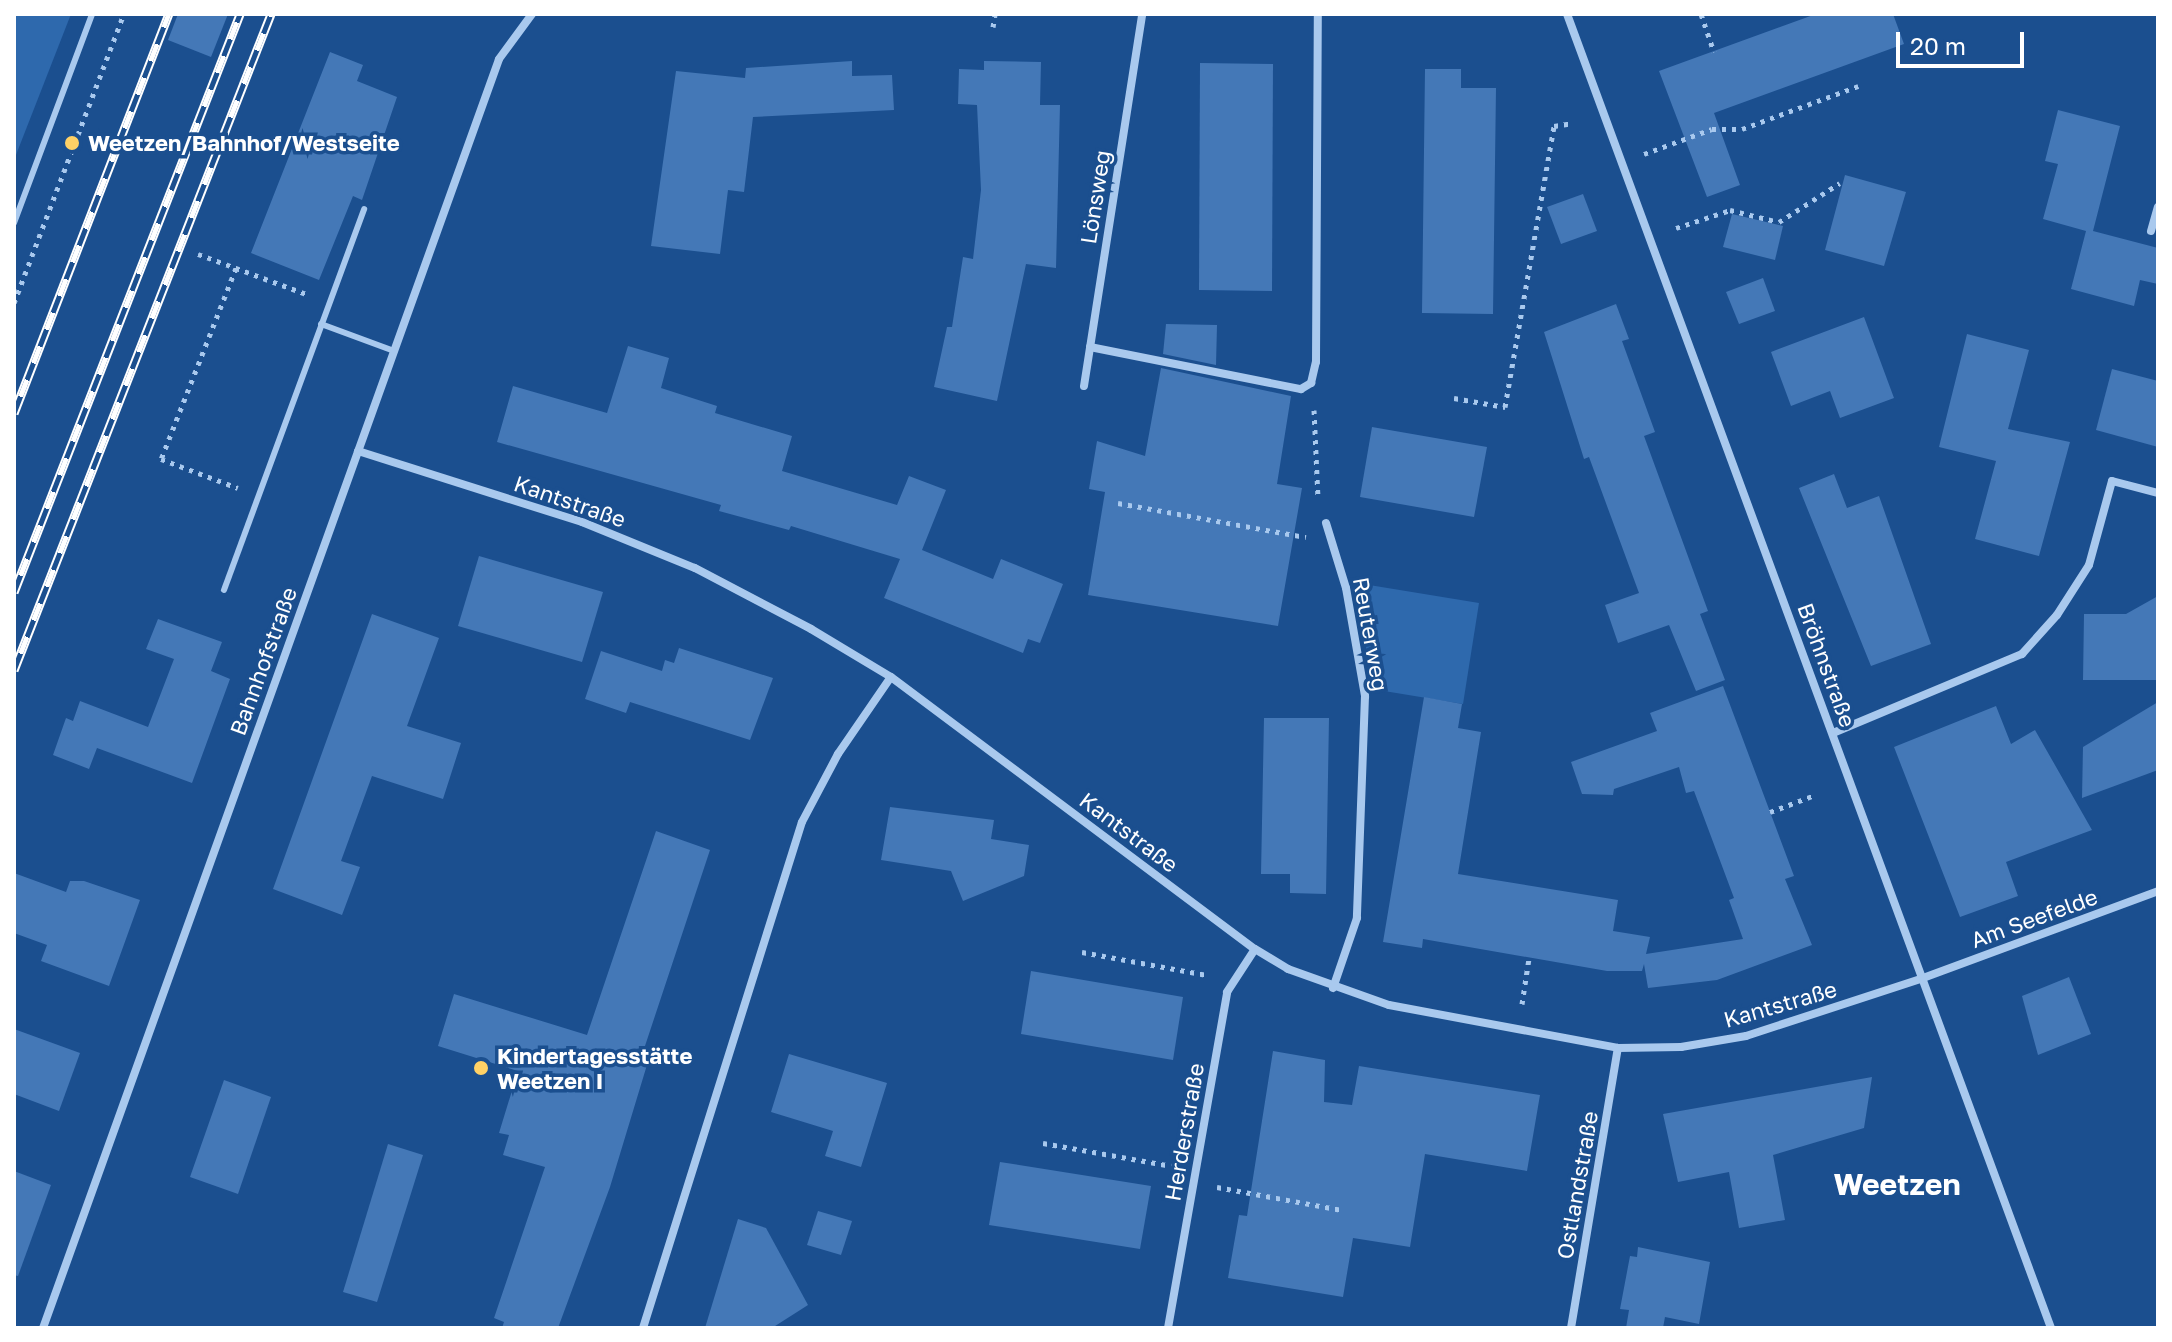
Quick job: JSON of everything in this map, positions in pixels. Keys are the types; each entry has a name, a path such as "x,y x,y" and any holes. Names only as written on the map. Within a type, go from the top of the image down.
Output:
{"street":[{"name":"Bahnhofstraße","path":"43,1328 499,59 532,14"},
{"name":"Lönsweg","path":"1084,386 1142,14"},
{"path":"1090,347 1301,389 1311,383 1316,362 1318,14"},
{"name":"Bröhnstraße","path":"1567,14 1624,161 2051,1328"},
{"path":"2151,231 2158,207"},
{"name":"Kantstraße","path":"358,451 582,522 695,568 891,677 1255,949 1333,988 1389,1005 1618,1048 1681,1047 1746,1036 1923,978"},
{"path":"1833,733 2022,654 2057,615 2089,565 2112,481 2158,493"},
{"name":"Reuterweg","path":"1326,523 1346,588 1365,696 1357,918 1333,988"},
{"path":"643,1328 802,822 838,754 891,677"},
{"name":"Am Seefelde","path":"1923,978 2158,891"},
{"name":"Herderstraße","path":"1168,1328 1227,992 1255,949"},
{"name":"Ostlandstraße","path":"1571,1328 1618,1048"}],"lane":[{"path":"14,223 92,14"},
{"path":"224,590 364,209"},
{"path":"321,324 394,351"}],"path":[{"path":"14,303 124,14"},
{"path":"993,27 995,14"},
{"path":"1701,14 1714,52"},
{"path":"1624,161 1712,129 1742,129 1858,86"},
{"path":"1454,398 1505,407 1554,126 1572,123"},
{"path":"1676,228 1730,210 1779,222 1840,183"},
{"path":"236,268 161,459 258,495"},
{"path":"1311,383 1314,464 1326,523"},
{"path":"1118,503 1332,541"},
{"path":"1770,812 1815,795"},
{"path":"1082,952 1235,980"},
{"path":"1522,1005 1529,958"},
{"path":"1043,1143 1196,1170"},
{"path":"1194,1182 1342,1210"}],"shaded area":[{"path":"14,14 71,14 14,160"},
{"path":"1357,583 1479,603 1463,704 1372,689"}],"building":[{"path":"178,14 228,14 211,57 168,40"},
{"path":"1816,14 1893,14 1904,44 1714,113 1740,185 1707,197 1659,71"},
{"path":"330,52 363,65 357,81 397,97 362,200 353,196 319,280 251,253"},
{"path":"852,61 852,76 892,75 894,110 753,117 744,192 728,190 720,254 651,246 676,71 745,78 746,68"},
{"path":"984,61 1041,62 1040,105 1060,105 1056,268 1026,264 997,401 934,387 947,327 952,327 963,257 973,259 981,190 977,105 958,104 959,69 984,70"},
{"path":"1200,63 1273,64 1272,291 1199,290"},
{"path":"1425,69 1461,69 1461,88 1496,88 1493,314 1422,313"},
{"path":"2058,110 2120,126 2093,231 2158,248 2158,284 2140,280 2134,306 2071,289 2086,231 2043,219 2058,164 2045,161"},
{"path":"1845,175 1906,192 1884,266 1825,250"},
{"path":"1583,194 1597,231 1561,244 1547,207"},
{"path":"1732,214 1783,226 1775,260 1723,247"},
{"path":"1763,278 1775,311 1739,324 1726,292"},
{"path":"1616,304 1629,339 1622,341 1655,432 1644,436 1708,611 1700,614 1725,680 1696,691 1669,625 1618,643 1605,605 1639,593 1589,457 1584,459 1544,332"},
{"path":"1864,317 1894,398 1840,418 1830,391 1791,406 1771,352"},
{"path":"1166,324 1217,325 1216,365 1163,354"},
{"path":"1967,334 2029,350 2008,429 2070,442 2039,556 1975,539 1996,461 1939,447"},
{"path":"628,346 669,358 661,388 717,406 715,413 792,436 782,471 897,505 909,476 946,490 922,550 993,579 1001,559 1063,584 1040,643 1028,639 1023,653 884,598 900,559 791,526 789,530 719,511 721,505 497,442 513,386 607,413"},
{"path":"1161,368 1291,396 1277,484 1302,488 1278,626 1088,595 1105,492 1089,489 1097,441 1145,456"},
{"path":"2112,369 2158,381 2158,447 2096,430"},
{"path":"1372,427 1487,447 1474,517 1360,497"},
{"path":"1834,474 1847,508 1879,496 1931,644 1871,666 1799,488"},
{"path":"479,556 603,592 582,662 458,626"},
{"path":"2158,596 2158,680 2083,680 2084,614 2126,614"},
{"path":"372,614 439,638 407,726 461,743 443,799 372,776 341,861 360,867 342,915 273,889"},
{"path":"158,619 222,642 211,671 230,679 192,783 97,748 89,769 53,755 66,718 73,721 80,701 148,727 174,659 146,649"},
{"path":"679,648 773,678 750,740 630,702 626,713 585,699 601,651 662,671 665,660 674,663"},
{"path":"1723,686 1794,876 1785,879 1812,945 1717,980 1648,988 1644,964 1642,971 1607,971 1423,939 1422,948 1383,942 1424,697 1462,704 1458,728 1481,732 1458,874 1618,900 1613,931 1650,937 1646,954 1743,939 1729,900 1734,898 1694,791 1686,793 1679,767 1614,789 1613,795 1582,794 1571,762 1657,731 1650,713"},
{"path":"2158,702 2158,770 2082,798 2083,747"},
{"path":"1996,706 2011,744 2035,730 2092,830 2006,862 2018,896 1960,917 1894,747"},
{"path":"1264,718 1329,718 1326,894 1290,893 1290,874 1261,874"},
{"path":"890,807 994,820 991,839 1029,845 1024,876 963,901 951,871 881,860"},
{"path":"656,831 710,850 643,1052 650,1055 610,1187 558,1328 502,1328 504,1322 494,1318 545,1167 503,1155 509,1135 499,1133 518,1071 438,1046 454,994 587,1035"},
{"path":"14,873 66,892 70,881 84,881 140,900 109,986 41,961 47,945 14,933"},
{"path":"1031,971 1183,997 1173,1060 1021,1034"},
{"path":"2069,977 2091,1034 2038,1055 2022,996"},
{"path":"14,1029 80,1053 59,1111 14,1094"},
{"path":"1273,1051 1325,1060 1324,1102 1352,1105 1359,1066 1540,1095 1527,1171 1425,1154 1410,1247 1353,1238 1343,1297 1228,1278 1239,1215 1247,1216"},
{"path":"789,1054 887,1083 861,1167 825,1156 833,1131 771,1112"},
{"path":"1872,1077 1864,1128 1773,1155 1785,1220 1739,1228 1729,1172 1678,1182 1663,1114"},
{"path":"224,1080 271,1097 238,1194 190,1177"},
{"path":"388,1144 423,1155 377,1302 343,1292"},
{"path":"1000,1162 1151,1186 1140,1249 989,1225"},
{"path":"14,1171 51,1185 18,1276 14,1275"},
{"path":"818,1211 852,1221 841,1255 807,1245"},
{"path":"738,1219 766,1228 808,1305 772,1328 705,1328"},
{"path":"1638,1247 1710,1262 1699,1324 1665,1317 1663,1328 1626,1328 1629,1310 1620,1309 1630,1256 1637,1257"}],"railway":[{"path":"14,413 169,14"},
{"path":"14,592 240,14"},
{"path":"14,670 271,14"}],"place":[{"name":"Weetzen/Bahnhof/Westseite","path":"72,143"},
{"name":"Kindertagesstätte Weetzen I","path":"481,1068"}],"district":[{"name":"Weetzen","path":"1897,1184"}]}
